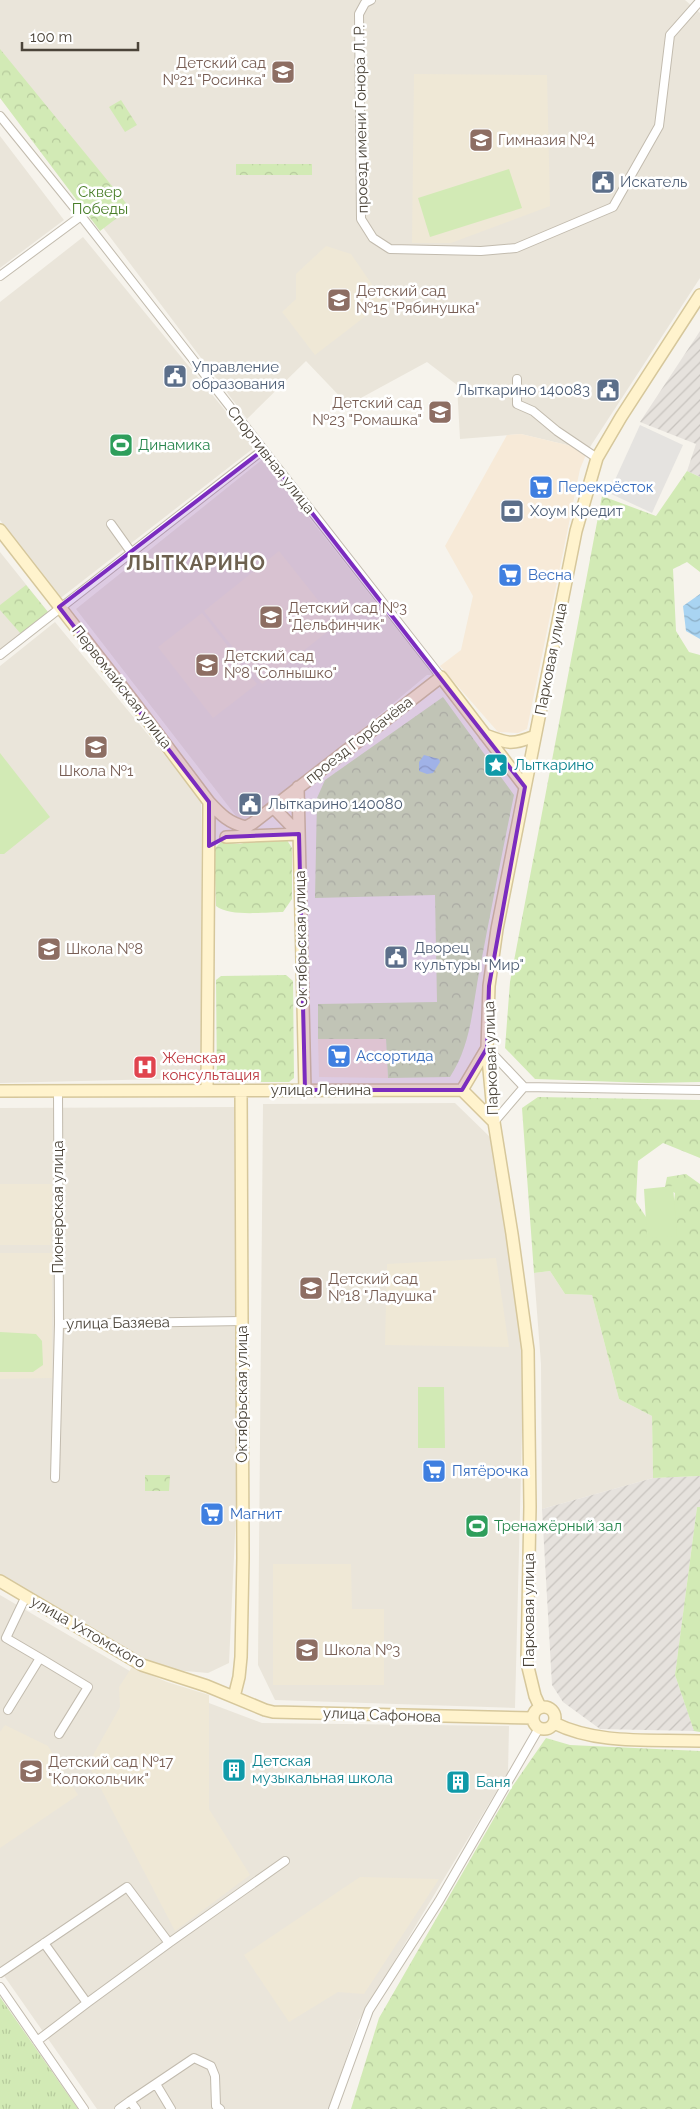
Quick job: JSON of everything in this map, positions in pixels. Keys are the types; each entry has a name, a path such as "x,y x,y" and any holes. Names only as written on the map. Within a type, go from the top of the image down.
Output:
{"street":[{"name":"проезд имени Гонора Л. Р.","path":"371,0 366,3 359,14 361,219 374,238 390,249 480,251 516,248 613,207 660,126 670,35 700,1"},
{"name":"Спортивная улица","path":"0,116 81,216 442,676 525,787"},
{"path":"0,276 81,216"},
{"name":"Парковая улица","path":"540,1707 532,1687 527,1664 530,1507 528,1350 494,1122 487,1048 489,986 497,929 576,531 597,458 620,417 700,295"},
{"path":"517,379 517,404 533,411 557,431 597,458"},
{"path":"0,655 263,450"},
{"path":"111,524 131,552"},
{"name":"Первомайская улица","path":"0,530 209,802 222,817 232,824 250,825"},
{"name":"проезд Горбачёва","path":"209,846 250,825 442,676"},
{"path":"486,735 508,743 535,736"},
{"name":"Октябрьская улица","path":"298,787 305,1090"},
{"path":"207,1090 209,802"},
{"path":"273,807 299,834"},
{"path":"226,837 299,834"},
{"path":"524,1087 494,1122 462,1090 487,1048 524,1087 700,1090"},
{"name":"Октябрьская улица","path":"234,1697 241,1657 241,1090"},
{"name":"улица Ленина","path":"0,1091 462,1090"},
{"name":"Пионерская улица","path":"58,1091 59,1324"},
{"name":"улица Базяева","path":"55,1478 59,1324 242,1322"},
{"name":"улица Ухтомского","path":"0,1582 142,1665 234,1697"},
{"path":"26,1596 6,1638 88,1687 59,1734"},
{"path":"8,1710 40,1658"},
{"name":"улица Сафонова","path":"234,1697 273,1712 536,1723"},
{"path":"333,2109 369,2010 439,1901 536,1723 534,1712 540,1707 552,1710 555,1716 554,1723 548,1728 536,1723"},
{"path":"554,1723 572,1732 599,1738 700,1741"},
{"path":"37,2041 284,1861"},
{"path":"0,1973 127,1887 170,1943"},
{"path":"44,1943 87,2003"},
{"path":"0,1988 84,2109"},
{"path":"119,2109 194,2058 211,2066 215,2076 216,2106 220,2109"},
{"path":"156,2084 171,2109"},
{"path":"130,2101 136,2109"}],"highlighted area":[{"path":"263,450 525,787 489,986 487,1048 462,1090 305,1090 299,834 226,837 209,846 209,802 59,607"}],"shaded area":[{"path":"0,0 685,0 700,13 700,278 588,450 521,434 460,439 457,385 427,362 348,405 306,361 247,419 92,213 0,96"},
{"name":"Гимназия №4","path":"414,74 547,75 550,206 451,243 412,243"},
{"path":"0,136 64,220 0,268"},
{"path":"83,237 255,447 58,600 0,520 0,302"},
{"name":"Детский сад №15 \"Рябинушка\"","path":"326,246 351,254 384,302 315,355 282,312 296,299 296,274"},
{"path":"700,331 700,477 687,471 696,444 640,422"},
{"path":"640,425 683,445 652,513 609,493"},
{"path":"521,434 588,450 580,469 527,729 518,733 498,732 440,666 461,650 473,596 445,546 507,435"},
{"path":"263,459 433,675 427,675 256,818 244,820 236,816 76,609"},
{"name":"Детский сад №3 \"Дельфинчик\"","path":"279,551 337,624 262,684 204,611"},
{"path":"0,552 48,612 0,651"},
{"name":"Детский сад №8 \"Солнышко\"","path":"202,613 257,684 213,718 158,647"},
{"path":"55,622 201,799 203,1078 0,1083 0,666"},
{"path":"318,1039 386,1039 388,1078 319,1077"},
{"path":"455,1103 491,1138 524,1353 515,1708 275,1700 258,1665 263,1104"},
{"path":"240,1107 242,1385 229,1663 208,1673 174,1670 144,1660 0,1574 0,1108"},
{"path":"0,1184 52,1184 51,1245 0,1245"},
{"path":"0,1253 52,1253 52,1378 0,1379"},
{"path":"496,1258 509,1347 385,1345 387,1264"},
{"path":"550,1271 565,1294 592,1295 619,1399 652,1416 653,1478 542,1509 541,1364 534,1273"},
{"path":"700,1476 700,1507 697,1507 675,1675 694,1731 600,1729 563,1702 552,1685 542,1509 653,1478"},
{"path":"273,1564 351,1564 352,1609 384,1609 384,1685 273,1685"},
{"path":"0,1595 140,1677 262,1723 509,1726 508,1772 359,2020 329,2109 97,2109 0,1970"},
{"path":"132,1667 167,1682 209,1695 209,1809 250,1875 175,1931 88,1764 120,1707 119,1687"},
{"name":"Детский сад №17 \"Колокольчик\"","path":"5,1725 48,1746 78,1795 0,1848 0,1732"},
{"path":"360,1877 439,1879 364,1994 338,1992 289,2022 244,1955"}],"green space":[{"name":"Сквер Победы","path":"0,49 130,208 100,231 0,98"},
{"path":"121,100 137,125 125,132 109,107"},
{"path":"236,164 312,164 312,175 236,175"},
{"path":"509,169 522,208 430,237 418,198"},
{"path":"687,471 700,477 700,572 687,562 673,569 676,631 689,652 700,655 700,1082 648,1083 535,1079 505,1048 510,982 602,496 656,516"},
{"path":"26,585 48,612 21,634 0,610 0,605"},
{"path":"443,697 514,795 470,1024 463,1051 450,1077 388,1078 386,1039 318,1039 318,1004 437,1002 435,895 315,898 317,798 325,780"},
{"path":"0,753 50,817 4,854 0,854"},
{"path":"274,835 285,837 292,848 292,899 283,912 239,913 230,912 216,906 214,849 221,842 240,844"},
{"path":"286,975 293,981 294,1078 289,1082 217,1081 216,980 221,976"},
{"path":"538,1097 700,1100 700,1158 663,1143 638,1161 636,1202 650,1223 671,1225 675,1193 665,1187 667,1177 686,1174 700,1184 700,1476 653,1478 652,1416 619,1399 592,1295 565,1294 550,1271 534,1273 522,1108"},
{"path":"673,1186 677,1236 647,1238 644,1189"},
{"path":"0,1332 36,1334 42,1341 43,1365 33,1372 0,1372"},
{"path":"418,1387 444,1387 445,1448 418,1448"},
{"path":"145,1475 170,1475 169,1491 145,1491"},
{"path":"697,1507 700,1507 700,1732 694,1731 675,1675"},
{"path":"546,1738 570,1745 700,1751 700,2109 351,2109 379,2018 512,1787"},
{"path":"0,1997 78,2109 0,2109"}],"water":[{"path":"700,594 700,639 686,631 683,606"},
{"path":"424,755 439,759 440,762 433,773 427,774 419,771 419,762"}],"place":[{"name":"Детский сад №21 \"Росинка\"","path":"283,72"},
{"name":"Гимназия №4","path":"481,140"},
{"name":"Искатель","path":"603,182"},
{"name":"Детский сад №15 \"Рябинушка\"","path":"339,300"},
{"name":"Управление образования","path":"175,376"},
{"name":"Лыткарино 140083","path":"608,390"},
{"name":"Детский сад №23 \"Ромашка\"","path":"440,412"},
{"name":"Динамика","path":"121,445"},
{"name":"Перекрёсток","path":"541,487"},
{"name":"Хоум Кредит","path":"512,511"},
{"name":"Весна","path":"510,575"},
{"name":"Детский сад №3 \"Дельфинчик\"","path":"271,617"},
{"name":"Детский сад №8 \"Солнышко\"","path":"207,665"},
{"name":"Школа №1","path":"96,747"},
{"name":"Лыткарино","path":"496,765"},
{"name":"Лыткарино 140080","path":"250,804"},
{"name":"Школа №8","path":"49,949"},
{"name":"Дворец культуры \"Мир\"","path":"396,957"},
{"name":"Ассортида","path":"339,1056"},
{"name":"Женская консультация","path":"145,1067"},
{"name":"Детский сад №18 \"Ладушка\"","path":"311,1288"},
{"name":"Пятёрочка","path":"434,1471"},
{"name":"Магнит","path":"212,1514"},
{"name":"Тренажёрный зал","path":"477,1526"},
{"name":"Школа №3","path":"307,1650"},
{"name":"Детская музыкальная школа","path":"234,1770"},
{"name":"Детский сад №17 \"Колокольчик\"","path":"31,1771"},
{"name":"Баня","path":"458,1782"}],"district":[{"name":"ЛЫТКАРИНО","path":"196,563"}]}
